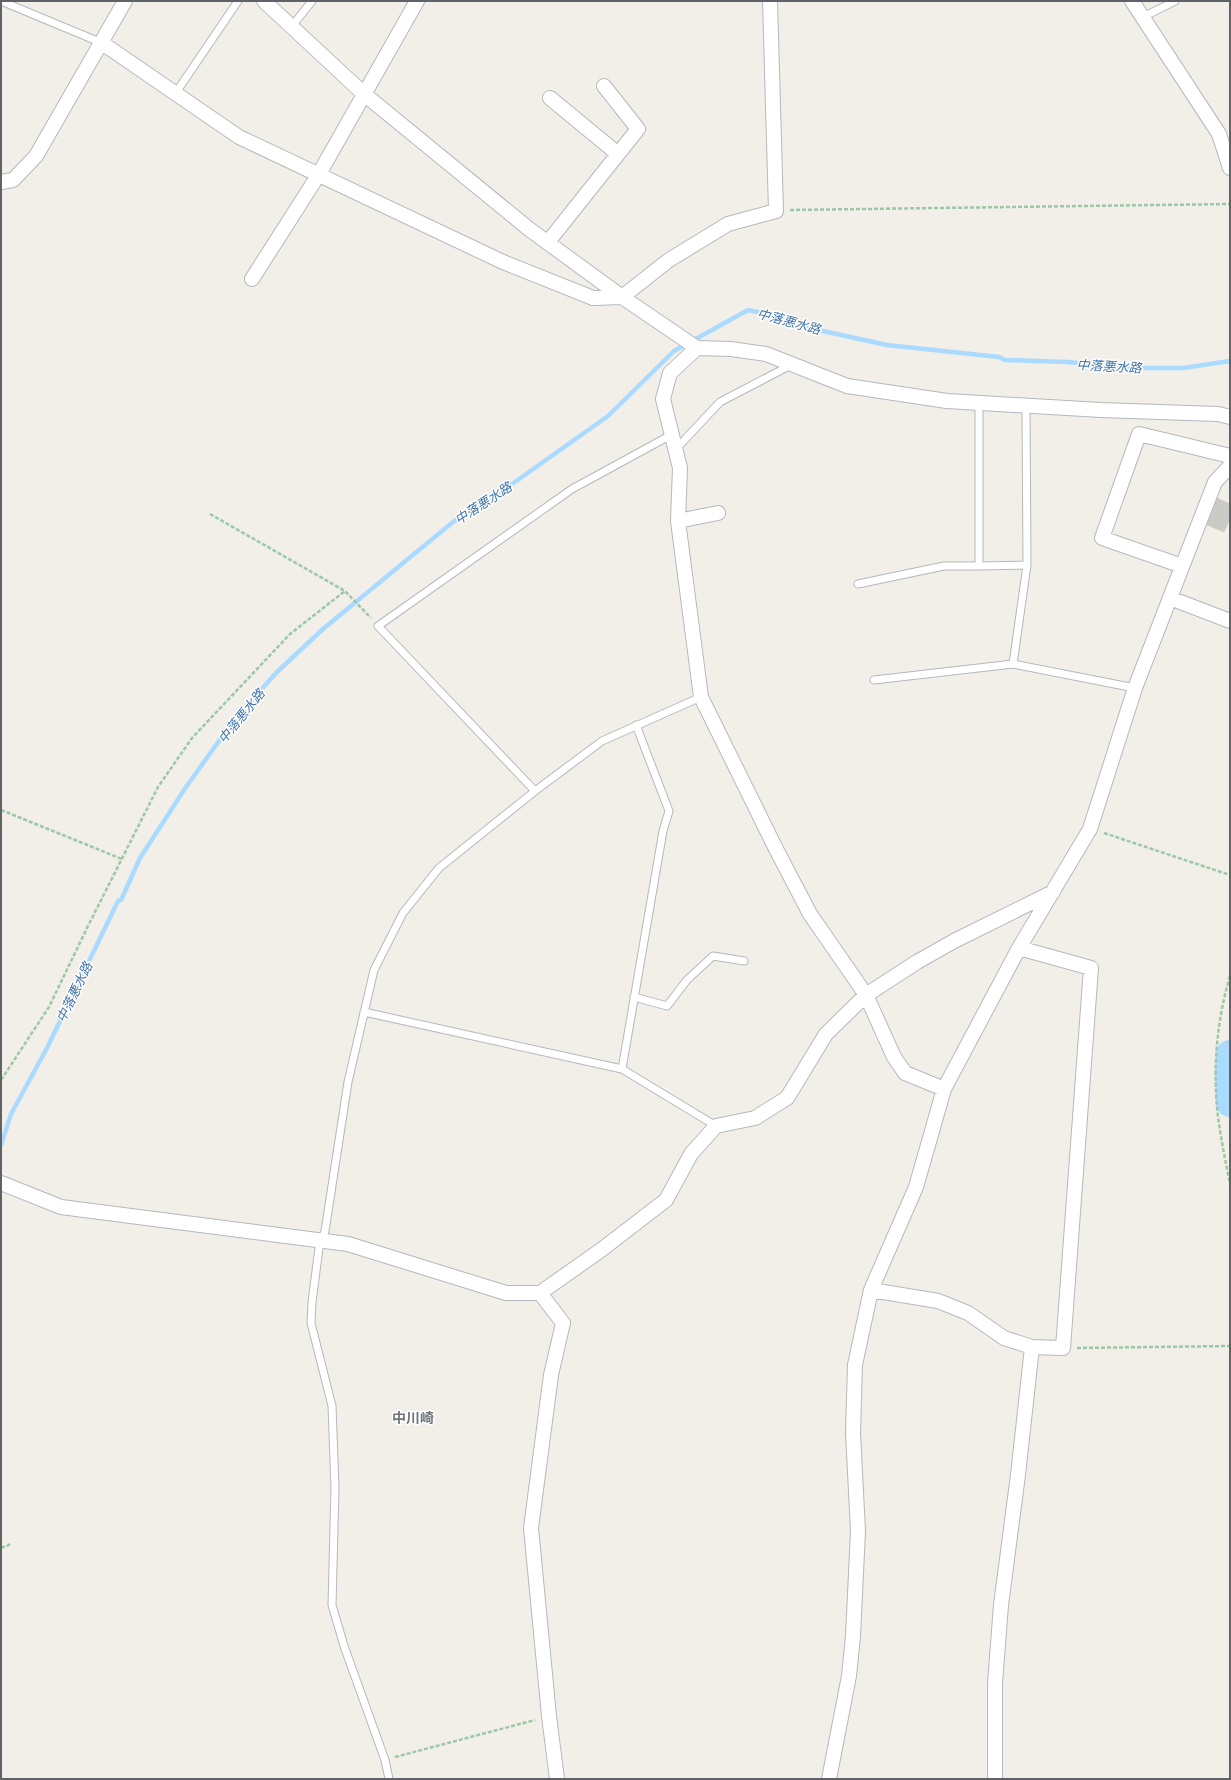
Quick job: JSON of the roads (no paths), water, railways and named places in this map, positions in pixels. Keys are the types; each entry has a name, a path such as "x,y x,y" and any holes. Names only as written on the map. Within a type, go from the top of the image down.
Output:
{"street":[{"path":"1,182 13,180 36,156 125,1"},
{"path":"264,1 364,94 548,242 622,297 696,348 731,349 766,354 847,386 947,401 1101,410 1218,414 1230,417"},
{"path":"252,279 320,174 417,1"},
{"path":"102,43 239,137 510,265 593,298 622,297 669,260 728,224 776,210 770,1"},
{"path":"1132,1 1219,134 1230,168"},
{"path":"548,242 638,129 604,86"},
{"path":"550,98 618,154"},
{"path":"696,348 670,373 663,399 680,468 678,521 701,697 776,849 810,914 866,995 894,1057 905,1073 944,1089"},
{"path":"1182,566 1102,538 1139,434 1230,456"},
{"path":"829,1779 849,1676 853,1636 858,1532 853,1433 854,1365 871,1290 916,1187 944,1089 1019,948 1054,892 1090,829 1135,688 1182,566 1215,482 1230,466"},
{"path":"678,521 718,513"},
{"path":"1170,598 1230,621"},
{"path":"1,1183 61,1207 348,1244 506,1293 540,1293 601,1250 666,1200 691,1154 716,1126 755,1118 787,1098 826,1034 866,995 917,962 954,941 1054,892"},
{"path":"871,1290 938,1301 968,1313 1004,1338 1032,1347 1062,1348 1091,968 1019,948"},
{"path":"540,1293 563,1323 551,1375 531,1528 548,1716 557,1779"},
{"path":"995,1779 995,1683 1001,1605 1032,1347"}],"lane":[{"path":"1,1 102,43"},
{"path":"176,94 238,1"},
{"path":"292,26 312,1"},
{"path":"1143,17 1175,1"},
{"path":"675,450 720,402 792,364"},
{"path":"979,403 979,566"},
{"path":"1014,664 1027,565 1026,406"},
{"path":"535,792 378,626 572,489 671,435"},
{"path":"858,584 944,566 1027,565"},
{"path":"874,680 1014,664 1135,688"},
{"path":"389,1779 385,1760 346,1653 332,1605 334,1488 332,1406 311,1323 312,1302 321,1240 325,1231 348,1082 374,970 403,913 439,868 602,741 701,697"},
{"path":"622,1068 663,831 669,811 636,725"},
{"path":"634,997 667,1006 687,980 713,956 744,962"},
{"path":"364,1012 622,1068 716,1126"}],"waterway":[{"name":"中落悪水路","path":"1,1145 11,1114 47,1048 118,901 121,900 140,858 186,787 234,720 277,672 323,629 453,522 512,484 608,416 674,351 748,310 771,315 809,328 887,345 999,357 1005,360 1067,362 1137,368 1183,368 1230,361"},
{"path":"1230,1054 1230,1103"}],"district":[{"name":"中川崎","path":"413,1418"}]}
